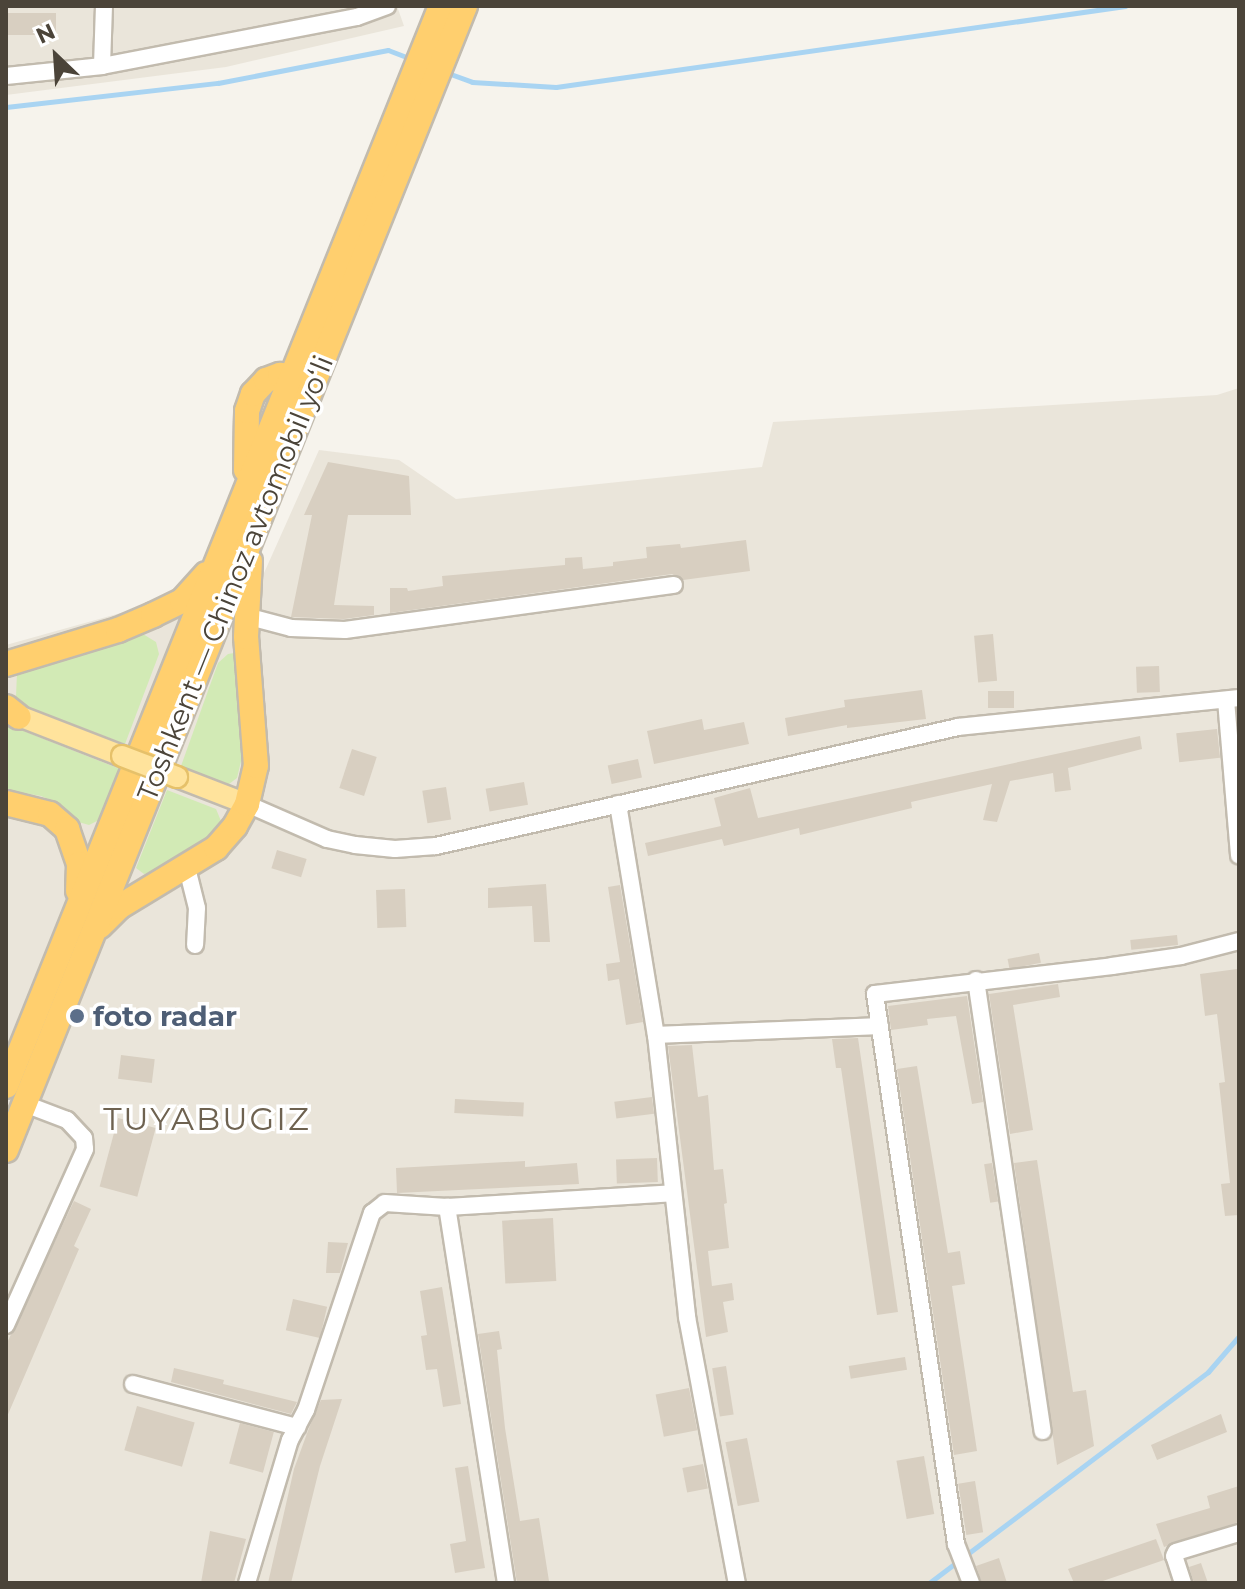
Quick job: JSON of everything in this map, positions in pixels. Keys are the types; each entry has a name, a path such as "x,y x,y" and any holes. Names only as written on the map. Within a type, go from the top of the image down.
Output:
{"highway":[{"name":"Toshkent — Chinoz avtomobil yoʻli","path":"6,1150 25,1104 29,1061 77,909 245,493 249,403 266,380 280,375 292,376 451,12"},
{"name":"Toshkent — Chinoz avtomobil yoʻli","path":"6,1086 29,1061 92,934 310,393 418,92"},
{"path":"292,376 310,393"},
{"path":"92,934 119,907 187,868 227,838 247,804 256,766 246,616 253,535"},
{"path":"11,665 118,630 182,601 218,559"},
{"path":"6,803 50,814 67,829 79,864 77,909"}],"main road":[{"path":"10,711 247,804"}],"street":[{"path":"102,66 104,6"},
{"path":"6,76 102,66 357,17 387,6"},
{"path":"246,616 291,628 345,630 674,585"},
{"path":"247,804 327,839 395,849 436,846 958,727 1232,699 1239,855"},
{"path":"618,804 656,1035 687,1317 737,1583"},
{"path":"187,868 197,908 195,945"},
{"path":"971,1582 956,1544 875,994 1181,956 1239,941"},
{"path":"976,980 1043,1431"},
{"path":"656,1035 880,1026"},
{"path":"6,1325 85,1149 84,1138 67,1120 25,1104"},
{"path":"247,1583 290,1440 306,1410 372,1213 385,1203 447,1207 673,1193"},
{"path":"447,1207 506,1583"},
{"path":"133,1384 297,1427"},
{"path":"1183,1583 1174,1556 1176,1552 1239,1533"}],"shaded area":[{"path":"6,6 397,6 404,26 226,67 6,95"},
{"path":"1239,388 1239,1583 6,1583 6,645 264,573 319,450 399,460 456,499 762,467 773,422 1217,395"}],"green space":[{"path":"138,631 156,642 159,654 125,744 25,706 16,697 17,672"},
{"path":"234,653 239,657 244,749 237,778 229,784 219,785 181,766 218,663"},
{"path":"6,724 120,769 99,820 89,825 75,821 60,804 41,796 6,790"},
{"path":"167,790 216,809 221,821 219,829 156,872 144,874 136,868"}],"building":[{"path":"6,13 56,13 56,35 6,35"},
{"path":"328,462 409,476 411,515 348,515 334,605 374,606 374,615 344,619 291,617 312,515 304,515"},
{"path":"746,540 750,571 683,580 672,574 390,613 390,588 407,588 408,591 443,586 442,576 565,565 565,558 582,557 583,569 613,566 613,562 647,558 646,547 680,544 681,548"},
{"path":"993,634 997,681 978,682 974,636"},
{"path":"1159,666 1160,692 1137,693 1136,667"},
{"path":"922,690 926,719 847,728 847,725 788,736 785,718 845,707 844,700"},
{"path":"988,691 1014,691 1014,708 988,708"},
{"path":"702,719 704,730 744,722 749,744 654,764 647,731"},
{"path":"1217,729 1220,758 1179,762 1176,733"},
{"path":"1140,736 1142,749 1068,768 1071,790 1055,792 1053,773 1010,781 997,822 983,820 992,784 911,802 912,808 800,835 799,828 724,846 722,839 648,856 645,843 721,826 714,798 750,788 758,818"},
{"path":"352,749 377,757 364,796 339,788"},
{"path":"638,759 642,778 612,784 608,765"},
{"path":"524,782 528,805 490,811 486,789"},
{"path":"446,787 451,820 427,823 422,791"},
{"path":"277,850 307,859 301,877 271,868"},
{"path":"546,884 550,942 534,942 532,906 488,908 488,888"},
{"path":"620,885 643,1022 626,1025 619,979 608,981 606,964 620,962 608,887"},
{"path":"405,889 406,927 377,928 376,890"},
{"path":"1177,935 1178,945 1131,950 1130,940"},
{"path":"1039,953 1041,963 1009,969 1008,959"},
{"path":"1237,969 1239,1215 1225,1216 1221,1184 1230,1183 1219,1083 1225,1082 1217,1014 1205,1016 1200,974"},
{"path":"1058,984 1060,997 1013,1005 1033,1130 1010,1134 989,994"},
{"path":"967,996 983,1102 972,1104 956,1016 927,1019 928,1025 891,1030 888,1006"},
{"path":"858,1038 898,1312 877,1315 841,1068 836,1068 832,1039"},
{"path":"692,1045 698,1097 708,1095 714,1170 723,1169 727,1203 724,1204 729,1248 708,1251 712,1286 732,1283 734,1300 723,1302 728,1332 706,1337 668,1046"},
{"path":"121,1055 155,1059 152,1083 118,1079"},
{"path":"917,1066 948,1253 960,1251 965,1284 952,1286 977,1451 954,1455 897,1069"},
{"path":"652,1097 654,1114 616,1119 614,1102"},
{"path":"455,1099 524,1103 523,1117 454,1113"},
{"path":"118,1118 156,1128 137,1197 100,1187"},
{"path":"657,1158 658,1182 617,1183 616,1159"},
{"path":"1037,1160 1073,1392 1086,1390 1094,1446 1057,1465 1014,1163"},
{"path":"525,1161 525,1167 577,1163 579,1184 397,1193 396,1168"},
{"path":"992,1163 998,1202 990,1203 984,1164"},
{"path":"74,1201 91,1209 74,1246 79,1249 6,1419 6,1345"},
{"path":"553,1218 556,1281 505,1284 502,1221"},
{"path":"328,1242 348,1243 340,1273 326,1273"},
{"path":"442,1287 461,1404 443,1407 437,1369 426,1370 421,1336 427,1335 420,1291"},
{"path":"293,1299 327,1307 320,1338 286,1330"},
{"path":"499,1331 502,1349 497,1350 505,1428 520,1521 539,1518 549,1581 517,1583 478,1334"},
{"path":"905,1357 907,1370 851,1379 849,1366"},
{"path":"726,1366 734,1414 720,1417 712,1368"},
{"path":"174,1368 297,1402 291,1414 171,1382"},
{"path":"689,1388 697,1430 664,1437 656,1394"},
{"path":"342,1399 320,1466 291,1583 268,1583 294,1469 309,1428 321,1400"},
{"path":"137,1406 195,1423 182,1467 124,1450"},
{"path":"1221,1414 1227,1432 1157,1460 1151,1445"},
{"path":"240,1423 274,1432 263,1473 229,1464"},
{"path":"747,1438 759,1502 738,1506 725,1442"},
{"path":"924,1456 934,1514 907,1519 896,1461"},
{"path":"703,1464 708,1489 687,1493 682,1468"},
{"path":"468,1466 485,1568 455,1573 450,1544 466,1541 455,1468"},
{"path":"975,1481 983,1532 966,1535 958,1484"},
{"path":"1239,1486 1239,1522 1164,1547 1156,1524 1210,1508 1207,1496"},
{"path":"210,1531 246,1539 234,1583 201,1583"},
{"path":"1156,1539 1164,1560 1097,1583 1074,1583 1068,1569"},
{"path":"999,1558 1007,1583 982,1583 976,1566"},
{"path":"1201,1563 1208,1583 1194,1583 1189,1567"}],"waterway":[{"path":"445,72 472,82 556,87 1125,6"},
{"path":"6,107 218,83 388,50 414,60"},
{"path":"929,1583 1208,1372 1239,1336"}],"place":[{"name":"foto radar","path":"77,1016"}],"district":[{"name":"TUYABUGIZ","path":"207,1119"}]}
